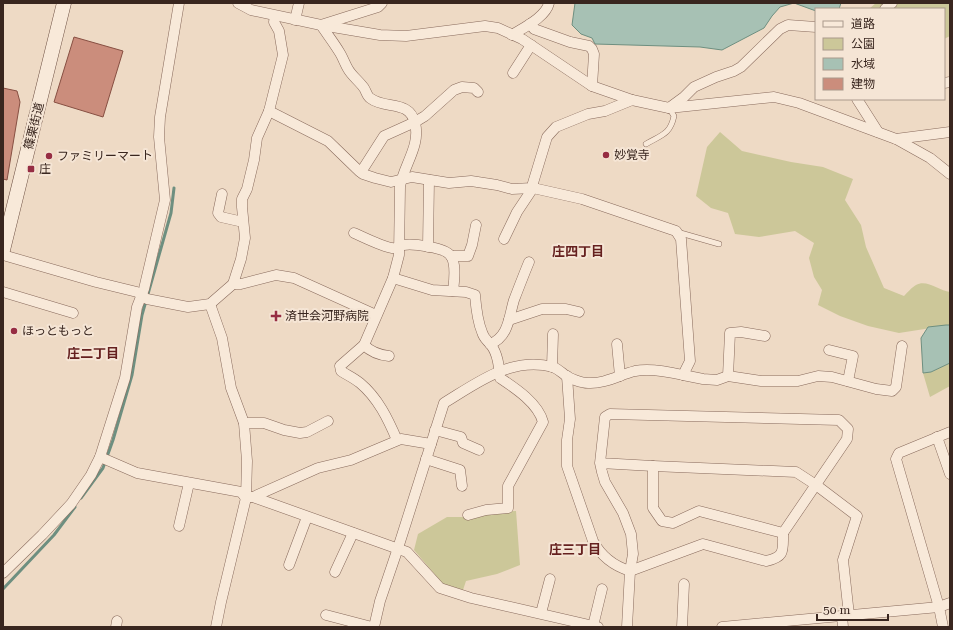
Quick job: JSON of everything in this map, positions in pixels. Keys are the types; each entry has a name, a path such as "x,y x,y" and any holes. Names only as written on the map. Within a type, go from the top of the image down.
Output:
{"main road":[{"name":"篠栗街道","path":"3,250 64,3"}],"street":[{"path":"3,573 42,535 70,504 91,476 100,457 125,378 137,307 142,295 165,200 159,137 179,3"},
{"path":"238,3 251,10 275,16 380,35 406,36 485,26 498,28 531,45 592,86 632,100 669,108 774,97 799,103 896,139 930,158 950,174"},
{"path":"295,20 299,3"},
{"path":"322,25 378,7 382,3"},
{"path":"512,35 530,24 542,14 550,3"},
{"path":"3,255 96,282 137,292 147,299 188,307 210,304 233,284 241,259 245,238 242,199 247,189 254,160 257,138 269,111 283,55 279,31 274,22 275,16"},
{"path":"530,24 534,29 570,42 589,46 594,54 592,86"},
{"path":"669,108 684,97 694,87 741,67 780,29 788,24 815,27"},
{"path":"322,25 340,53 347,68 364,87 370,98 383,104 400,107 407,110 415,122 416,136 411,156 401,180 399,255 393,278 364,345 340,366 341,371 359,382 385,412 398,440"},
{"path":"513,73 531,45"},
{"path":"361,172 384,136 415,122 454,90 462,87 474,88 478,92"},
{"path":"504,239 517,212 533,188 533,183 547,137 556,127 588,114 605,111 632,100"},
{"path":"858,100 878,132"},
{"path":"269,111 328,141 361,172 391,182 412,177 449,183 471,181 512,189 533,188 582,199 676,231 681,239 690,361 683,375"},
{"path":"896,139 950,132"},
{"path":"428,247 429,180"},
{"path":"222,194 218,214 221,217 243,222"},
{"path":"451,256 468,256 476,225"},
{"path":"354,234 392,248 404,245 428,247 447,252 451,256 455,275 453,291"},
{"path":"490,344 496,342 507,328 514,300 529,262"},
{"path":"233,284 241,284 276,275 294,278 376,315"},
{"path":"393,278 432,290 466,292 475,295 476,310 482,333 486,342 490,344 499,363 500,378 522,393 542,416 543,422 508,486 508,508 486,510 468,515"},
{"path":"3,292 73,313"},
{"path":"210,304 222,338 231,388 244,423 249,497 221,602 216,627"},
{"path":"509,320 542,309 566,309 579,312"},
{"path":"728,376 730,333 741,332 765,336"},
{"path":"552,367 553,334"},
{"path":"617,344 620,376"},
{"path":"364,345 369,350 382,356 389,356"},
{"path":"326,615 373,627 444,403 499,372 518,365 533,364 558,369 566,376 587,383 605,382 637,370 667,371 717,380 728,376 761,381 798,381 818,376 832,377 876,389 892,391 896,388 902,346"},
{"path":"829,350 853,356 848,381"},
{"path":"566,376 570,419 567,440 567,466 577,499 593,541 599,551 622,569 630,572 703,544 766,562 776,559 781,555 783,550 783,533 847,439 848,429 839,420 610,414 605,417 600,463 606,482 623,513 631,534 633,554 630,572 627,627"},
{"path":"244,423 264,424 300,433 307,432 328,420"},
{"path":"435,430 461,437 463,443 479,450"},
{"path":"943,627 939,607 896,459 899,453 950,432"},
{"path":"937,437 950,474"},
{"path":"249,497 318,468 350,460 401,439 431,444"},
{"path":"100,457 137,473 241,492 249,497 398,548 407,552 440,588 472,598 596,626 602,589"},
{"path":"426,459 460,470 462,486"},
{"path":"600,463 796,472 816,485 857,516 843,560 846,616 843,627"},
{"path":"653,466 653,508 662,521 673,523 699,511 783,533"},
{"path":"180,526 189,483"},
{"path":"290,565 307,517"},
{"path":"334,572 353,533"},
{"path":"541,613 550,580"},
{"path":"682,627 684,584"},
{"path":"722,627 757,625 939,607 950,603"}],"lane":[{"path":"646,144 667,132 672,125 674,116 669,108"},
{"path":"676,231 719,244"}],"green space":[{"path":"876,3 950,3 950,36 945,38 945,8 870,8"},
{"path":"720,132 742,151 791,162 823,167 853,179 845,200 861,225 866,247 884,288 904,296 914,286 924,283 950,292 950,325 899,333 868,326 840,316 818,305 822,290 814,277 809,258 814,243 795,231 759,237 735,234 728,213 711,208 696,196 707,147"},
{"path":"950,363 950,386 930,397 923,373 931,372"},
{"path":"516,511 520,565 497,574 466,581 463,590 443,584 414,550 418,534 447,517 471,517 486,512"}],"water":[{"path":"575,3 794,3 780,7 764,28 722,50 700,47 595,44 592,38 581,34 572,25"},
{"path":"794,3 841,3 839,8 815,8 815,11"},
{"path":"950,325 950,363 931,372 923,373 921,338 928,327"}],"building":[{"path":"74,37 123,51 103,117 54,102"},
{"path":"3,88 17,91 20,102 7,180 3,179"}],"waterway":[{"path":"81,498 103,468 113,440 132,375 142,315 171,213 174,188"},
{"path":"3,589 54,535 75,507"}],"place":[{"name":"妙覚寺","path":"606,155"},
{"name":"ファミリーマート","path":"49,156"},
{"name":"庄","path":"31,169"},
{"name":"済世会河野病院","path":"276,316"},
{"name":"ほっともっと","path":"14,331"}],"district":[{"name":"庄四丁目","path":"578,251"},
{"name":"庄二丁目","path":"93,353"},
{"name":"庄三丁目","path":"575,549"}]}
